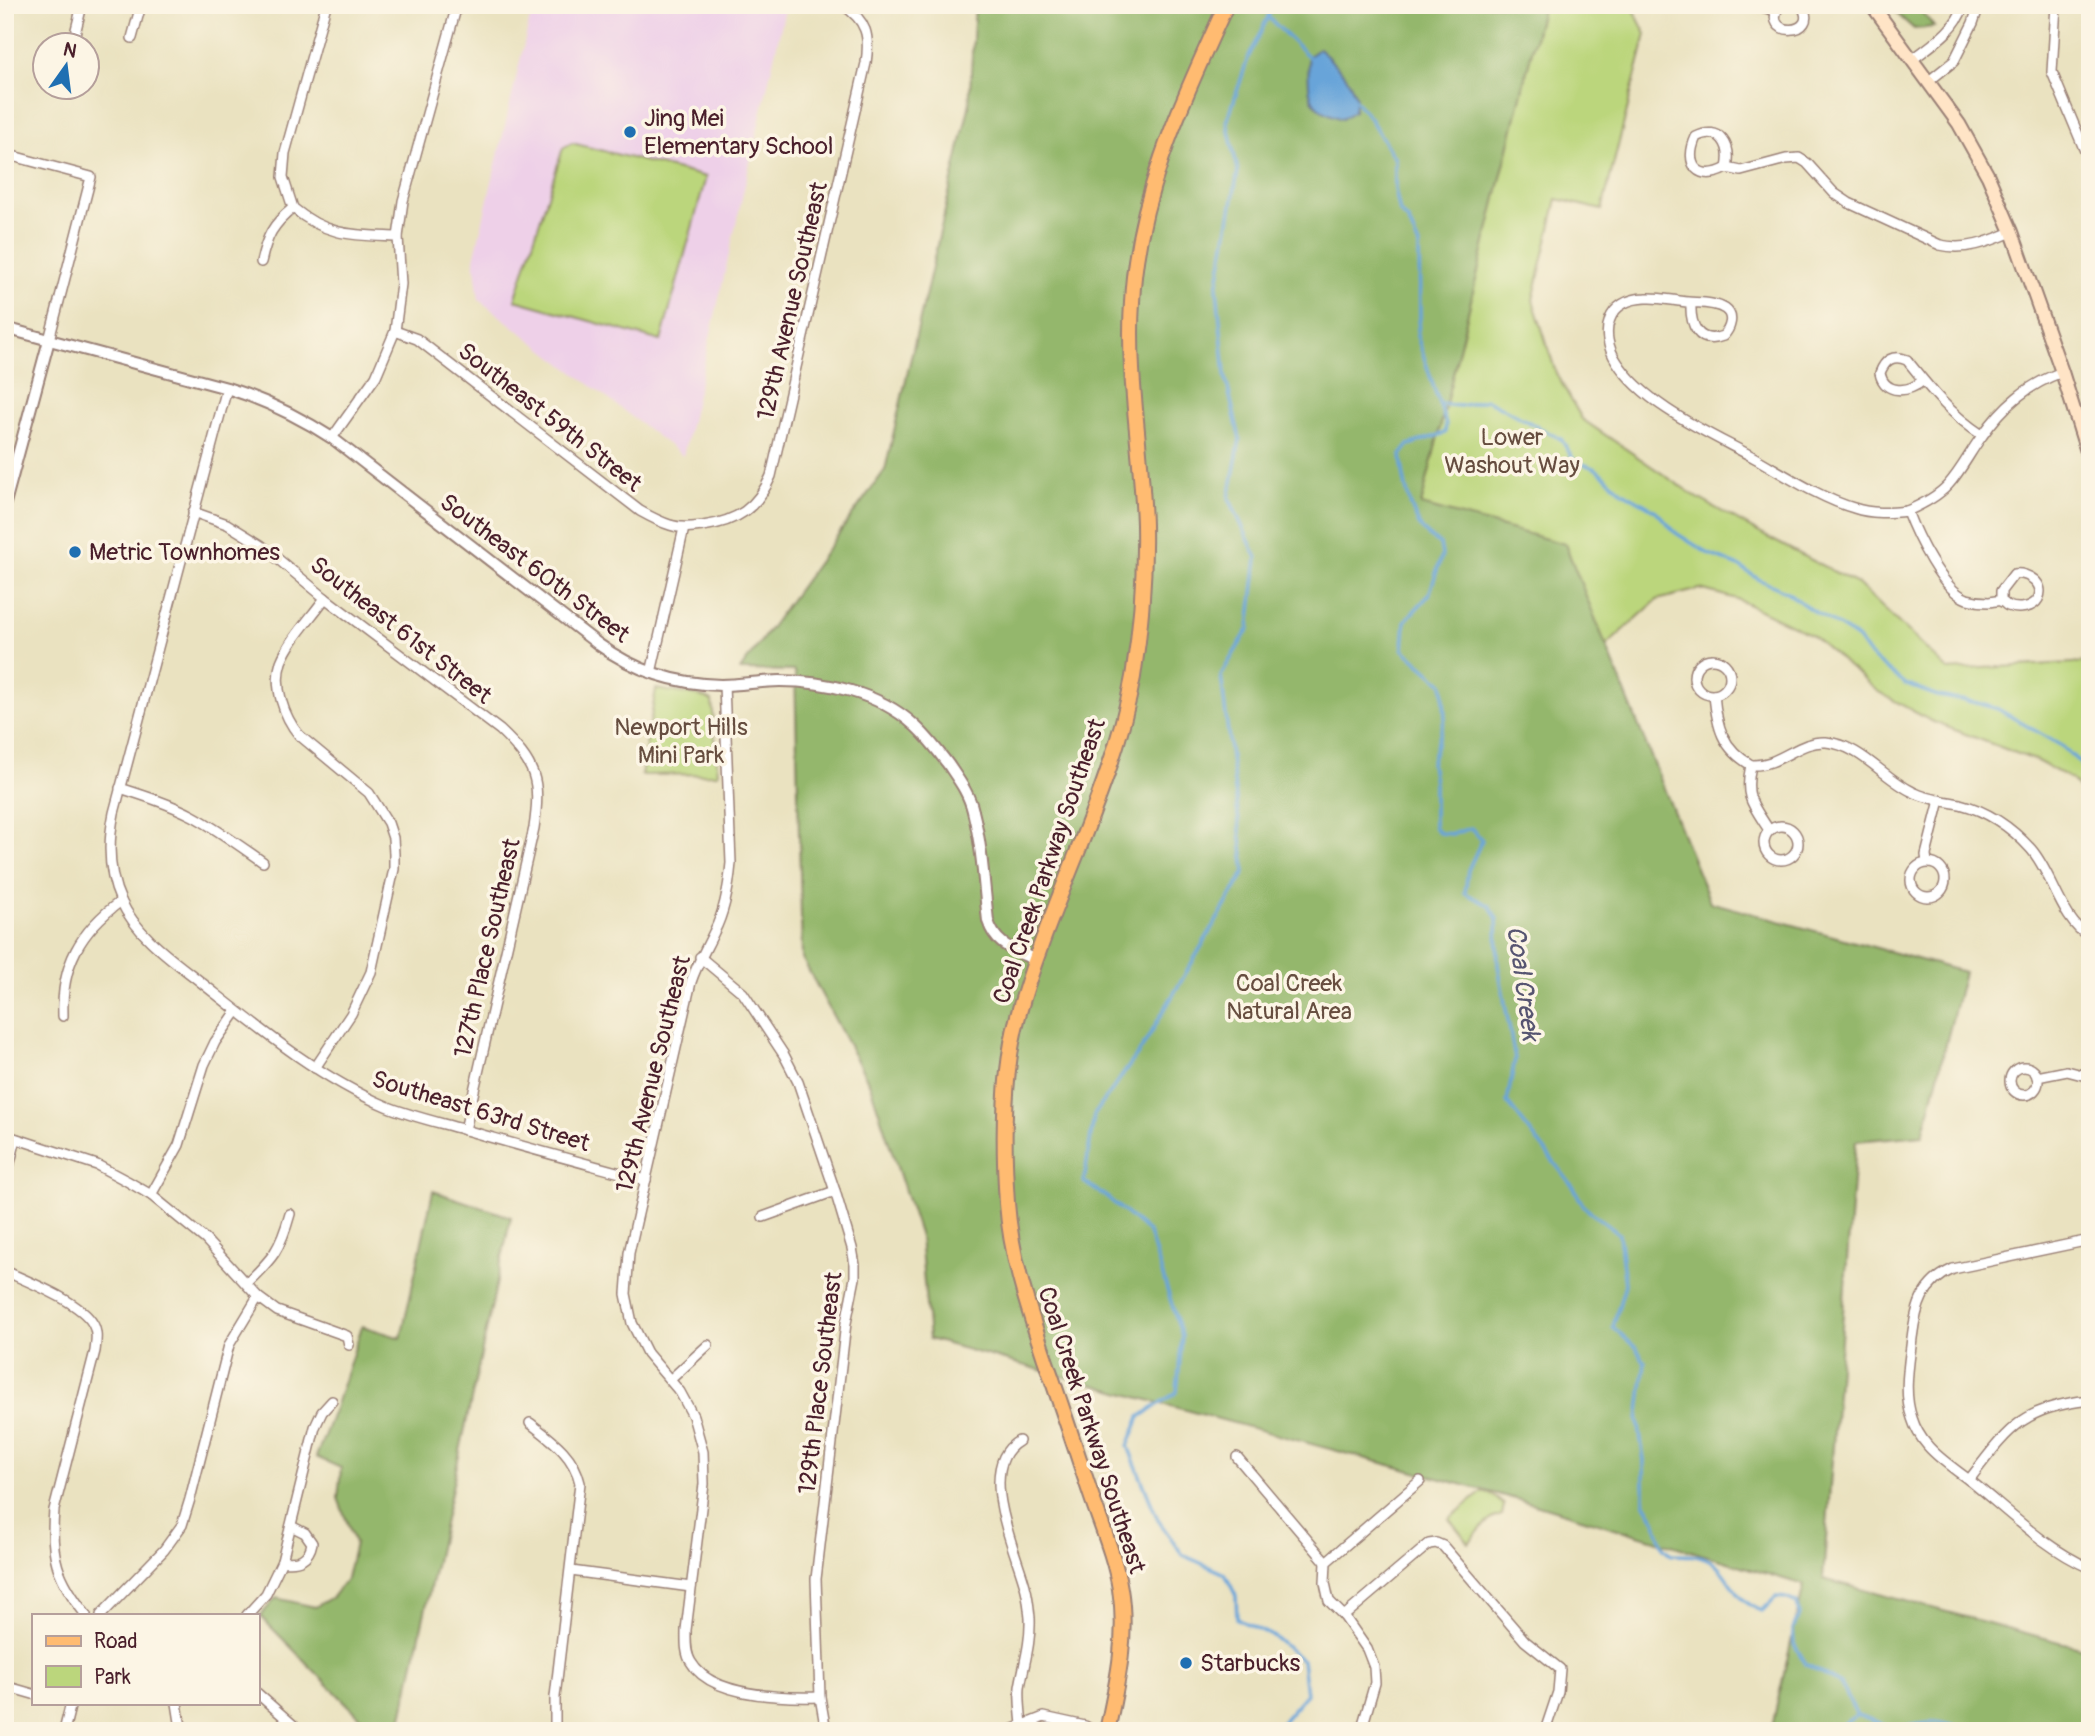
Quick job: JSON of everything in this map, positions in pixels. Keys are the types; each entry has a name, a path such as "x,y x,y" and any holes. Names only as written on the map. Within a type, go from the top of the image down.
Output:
{"main road":[{"name":"Coal Creek Parkway Southeast","path":"1107,1731 1122,1656 1120,1588 1021,1288 1012,1248 1007,1205 1005,1132 1011,1051 1017,1020 1035,960 1108,767 1132,683 1142,603 1144,527 1131,353 1132,299 1147,209 1172,125 1226,5"},
{"path":"1872,5 1959,124 1988,176 2012,232 2062,372 2090,461"}],"street":[{"path":"75,32 82,5"},
{"path":"132,38 141,5"},
{"path":"326,5 285,153 284,177 293,208 320,227 334,232 398,237"},
{"path":"332,438 376,376 395,331 401,284 398,237 403,201 457,5"},
{"name":"129th Avenue Southeast","path":"684,528 722,523 735,518 757,501 771,476 866,63 868,49 865,28 861,19 843,5"},
{"path":"1755,5 1778,8 1775,16 1778,25 1786,30 1796,30 1805,20 1805,11 1801,5"},
{"path":"1913,59 1952,29 1960,18 1964,5"},
{"path":"1928,82 1954,61 1968,35 1979,5"},
{"path":"2056,5 2052,72 2090,163"},
{"path":"1727,168 1729,158 1722,139 1705,132 1696,137 1690,159 1694,167 1703,173 1715,174 1727,168 1741,172 1799,158 1807,163 1834,193 1849,203 1940,245 1954,249 1967,248 2012,232"},
{"path":"5,155 91,177 5,503"},
{"path":"261,262 269,234 275,224 293,208"},
{"path":"1691,303 1693,325 1699,333 1716,339 1723,337 1730,324 1730,316 1725,309 1712,304 1646,298 1622,304 1608,323 1606,334 1608,346 1618,364 1640,388 1665,408 1839,503 1872,513 1907,512 1931,499 1948,486 1982,435 2005,407 2035,384 2062,372"},
{"name":"Southeast 60th Street","path":"5,328 227,388 300,417 332,438 618,659 651,673 677,680 724,685 795,681 836,687 899,712 927,738 956,775 973,809 991,931 1002,944 1035,960"},
{"name":"Southeast 59th Street","path":"395,331 417,340 640,511 671,526 684,528"},
{"path":"1923,380 1911,388 1893,389 1881,380 1880,373 1887,360 1893,357 1907,360 1957,417 1982,435"},
{"name":"Southeast 63rd Street","path":"227,388 110,832 113,880 121,901 136,925 160,949 314,1068 360,1094 389,1107 465,1130 646,1180"},
{"name":"Southeast 61st Street","path":"193,512 244,533 500,730 527,760 534,774"},
{"path":"1907,512 1923,548 1958,595 1989,602 2001,600"},
{"path":"651,673 684,528"},
{"path":"2014,574 2028,575 2038,584 2040,593 2031,606 2008,606 2001,600 2001,591 2014,574"},
{"path":"314,1068 351,1014 371,972 394,869 393,838 388,823 369,793 299,736 292,727 281,697 281,663 326,598"},
{"path":"1714,659 1724,664 1730,674 1728,685 1714,695 1703,692 1696,683 1696,671 1698,666 1714,659"},
{"name":"129th Avenue Southeast","path":"724,685 730,880 715,930 700,957 691,982 628,1262 628,1309 638,1339 671,1379 693,1416 704,1452 704,1484 686,1640 690,1662 705,1677 765,1697 820,1697"},
{"path":"1714,695 1725,744 1751,765 1767,765 1816,742 1839,744 1853,750 1896,783 1916,794 1978,810 1996,818 2040,860 2070,918 2090,937"},
{"path":"1751,765 1747,784 1749,796 1769,830"},
{"name":"127th Place Southeast","path":"465,1130 534,828 537,803 534,774"},
{"path":"120,788 192,816 227,836 262,862"},
{"path":"1927,862 1926,855 1940,800"},
{"path":"1780,825 1792,829 1798,845 1793,856 1777,860 1768,855 1763,845 1769,830 1780,825"},
{"path":"63,1016 64,981 72,958 96,921 121,901"},
{"name":"129th Place Southeast","path":"700,957 743,993 784,1055 798,1082 852,1248 855,1278 846,1323 816,1579 820,1697 826,1731"},
{"path":"152,1195 179,1146 204,1065 215,1042 237,1011"},
{"path":"2037,1077 2067,1071 2090,1077"},
{"path":"5,1135 97,1165 152,1195 205,1239 258,1297 288,1316 346,1336 349,1345"},
{"path":"5,1182 16,1139"},
{"path":"763,1217 835,1191"},
{"path":"247,1283 279,1247 290,1214"},
{"path":"2090,1240 1953,1269 1940,1275 1924,1292 1914,1320 1908,1374 1909,1410 1928,1447 2059,1551 2090,1568"},
{"path":"5,1271 74,1306 94,1325 97,1340 95,1351 52,1525 56,1564 66,1590 85,1614"},
{"path":"102,1614 164,1550 182,1525 229,1345 258,1297"},
{"path":"671,1379 708,1345"},
{"path":"1969,1480 2016,1424 2054,1406 2090,1400"},
{"path":"248,1614 266,1594 282,1561 315,1427 321,1412 332,1401"},
{"path":"530,1423 559,1447 575,1466 580,1483 555,1697 555,1731"},
{"path":"1019,1441 1011,1446 1002,1463 1000,1502 1026,1588 1030,1616 1028,1652 1020,1688 1022,1725"},
{"path":"1237,1457 1326,1562 1325,1583 1329,1601 1344,1616 1367,1649 1374,1667 1375,1683 1361,1731"},
{"path":"1326,1562 1420,1481"},
{"path":"282,1561 301,1561 311,1549 312,1543 304,1533 290,1526"},
{"path":"1344,1616 1429,1544 1443,1546 1525,1641 1560,1669 1558,1692 1545,1731"},
{"path":"571,1571 691,1587"},
{"path":"5,1686 32,1694"},
{"path":"259,1695 300,1731"},
{"path":"64,1731 69,1704"},
{"path":"177,1704 180,1722 185,1731"},
{"path":"1008,1731 1044,1717 1090,1728"},
{"path":"1022,1725 1050,1731"}],"shaded area":[{"name":"Jing Mei Elementary School","path":"533,5 786,5 683,456 479,300 474,259"}],"green space":[{"name":"Coal Creek Natural Area","path":"975,5 1543,5 1421,505 1565,544 1710,902 1964,972 1923,1135 1856,1141 1823,1579 2090,1650 2090,1731 1771,1731 1804,1585 1538,1505 929,1339 920,1237 870,1085 802,958 795,671 740,670 885,470 969,107"},
{"name":"Lower Washout Way","path":"1543,5 1631,5 1646,34 1602,210 1557,199 1533,300 1556,373 1582,419 1698,498 1858,584 1948,670 2090,662 2090,802 2071,779 2037,761 1931,721 1877,691 1812,635 1737,599 1700,589 1657,600 1606,646 1565,544 1421,505"},
{"path":"1887,5 1917,5 1934,27 1914,29"},
{"path":"572,143 706,177 661,341 515,300 563,148"},
{"name":"Newport Hills Mini Park","path":"656,689 712,701 718,774 641,775"},
{"path":"433,1191 511,1217 399,1731 374,1731 260,1616 276,1598 315,1607 332,1597 347,1578 355,1543 338,1498 341,1468 316,1457 362,1326 401,1338"},
{"path":"1482,1492 1490,1493 1504,1505 1502,1515 1487,1522 1469,1543 1449,1519"}],"water":[{"path":"1319,48 1346,76 1356,96 1354,111 1342,119 1321,109 1311,97 1308,57"}],"waterway":[{"name":"Coal Creek","path":"1272,5 1268,17 1310,58"},
{"path":"1266,1731 1276,1729 1306,1694 1302,1660 1274,1637 1237,1619 1236,1596 1225,1574 1183,1555 1158,1520 1128,1446 1140,1417 1177,1392 1182,1336 1149,1233 1108,1198 1084,1182 1094,1115 1142,1048 1245,872 1221,675 1249,628 1257,558 1229,498 1240,439 1225,375 1217,288 1238,171 1227,122 1248,58 1268,17"},
{"name":"Coal Creek","path":"1354,99 1369,117 1395,159 1395,189 1400,213 1408,220 1419,246 1420,317 1417,336 1446,424 1445,433 1409,445 1401,455 1405,484 1414,514 1425,532 1440,544 1442,555 1429,595 1405,621 1403,649 1443,684 1445,718 1431,763 1434,827 1440,833 1452,834 1471,828 1482,840 1468,870 1465,893 1490,906 1497,919 1498,965 1515,1059 1507,1102 1574,1188 1584,1207 1619,1234 1625,1284 1613,1327 1636,1348 1645,1362 1638,1420 1644,1461 1644,1502 1655,1520 1663,1547 1671,1555 1705,1558 1720,1569 1744,1600 1762,1611 1776,1597 1797,1603 1799,1615 1793,1629 1794,1644 1806,1664 1841,1684 1857,1715 1893,1728 1936,1722 1978,1731"},
{"path":"1439,404 1460,406 1487,400 1561,439 1574,460 1596,469 1623,492 1656,511 1676,533 1709,554 1737,565 1760,580 1787,592 1842,628 1858,639 1870,656 1905,684 1938,696 1998,709 2063,747 2090,773"},
{"path":"1832,1731 1857,1715"}],"place":[{"name":"Jing Mei Elementary School","path":"630,132"},
{"name":"Metric Townhomes","path":"75,552"},
{"name":"Starbucks","path":"1186,1663"}]}
